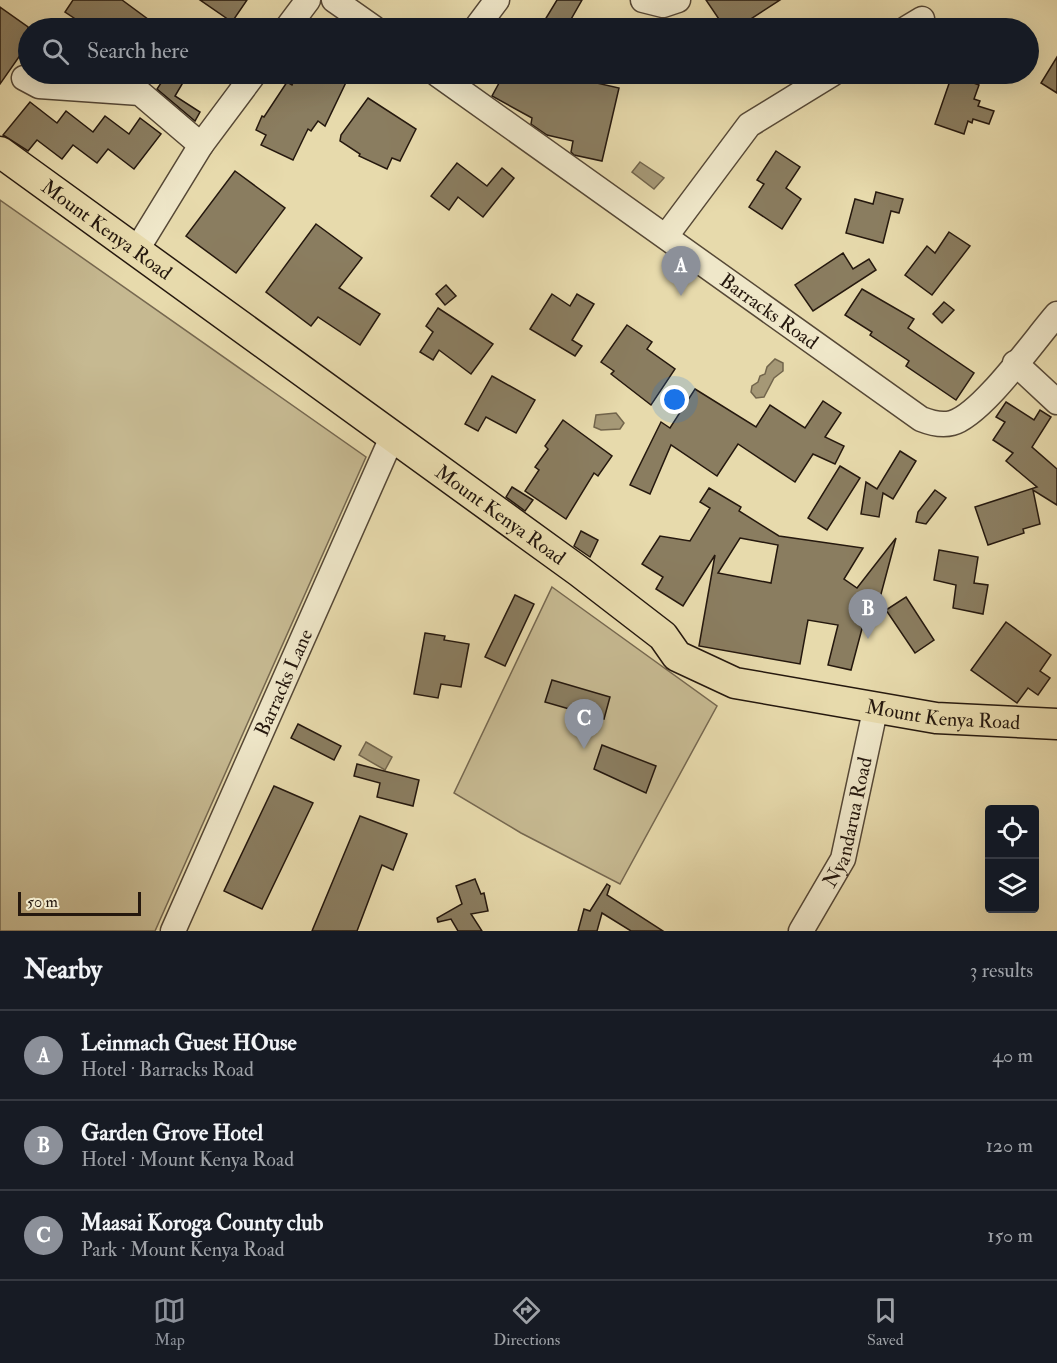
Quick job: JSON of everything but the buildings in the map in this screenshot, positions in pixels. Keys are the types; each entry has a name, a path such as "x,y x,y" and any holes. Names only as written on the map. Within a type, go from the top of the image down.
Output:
{"main road":[{"name":"Mount Kenya Road","path":"0,152 393,435 654,628 663,636 677,656 735,683 936,718 1057,724"}],"street":[{"path":"294,18 308,0"},
{"path":"334,0 360,18"},
{"path":"484,18 497,0"},
{"path":"643,0 663,5 678,0"},
{"path":"35,84 140,93 201,145"},
{"path":"136,251 201,145 247,84"},
{"name":"Barracks Road","path":"454,84 921,419 942,424 954,423 969,414 984,401 1057,314"},
{"path":"666,236 749,125 816,84"},
{"path":"1016,363 1057,402"},
{"name":"Barracks Lane","path":"173,931 393,435"},
{"name":"Nyandarua Road","path":"801,931 843,859 876,706"}],"shaded area":[{"path":"640,162 664,178 654,189 632,172"},
{"path":"0,200 366,457 155,931 0,931"},
{"path":"775,359 783,363 783,371 774,378 764,397 756,398 751,392 752,386 758,382 760,376 765,374 767,367"},
{"path":"616,413 624,423 620,429 601,430 594,427 596,415"},
{"path":"552,587 717,706 620,884 521,833 454,793"},
{"path":"366,742 392,757 385,770 359,755"}],"place":[{"name":"Leinmach Guest HOuse","path":"681,296"},
{"name":"Garden Grove Hotel","path":"868,639"},
{"name":"Maasai Koroga County club","path":"584,749"}]}
